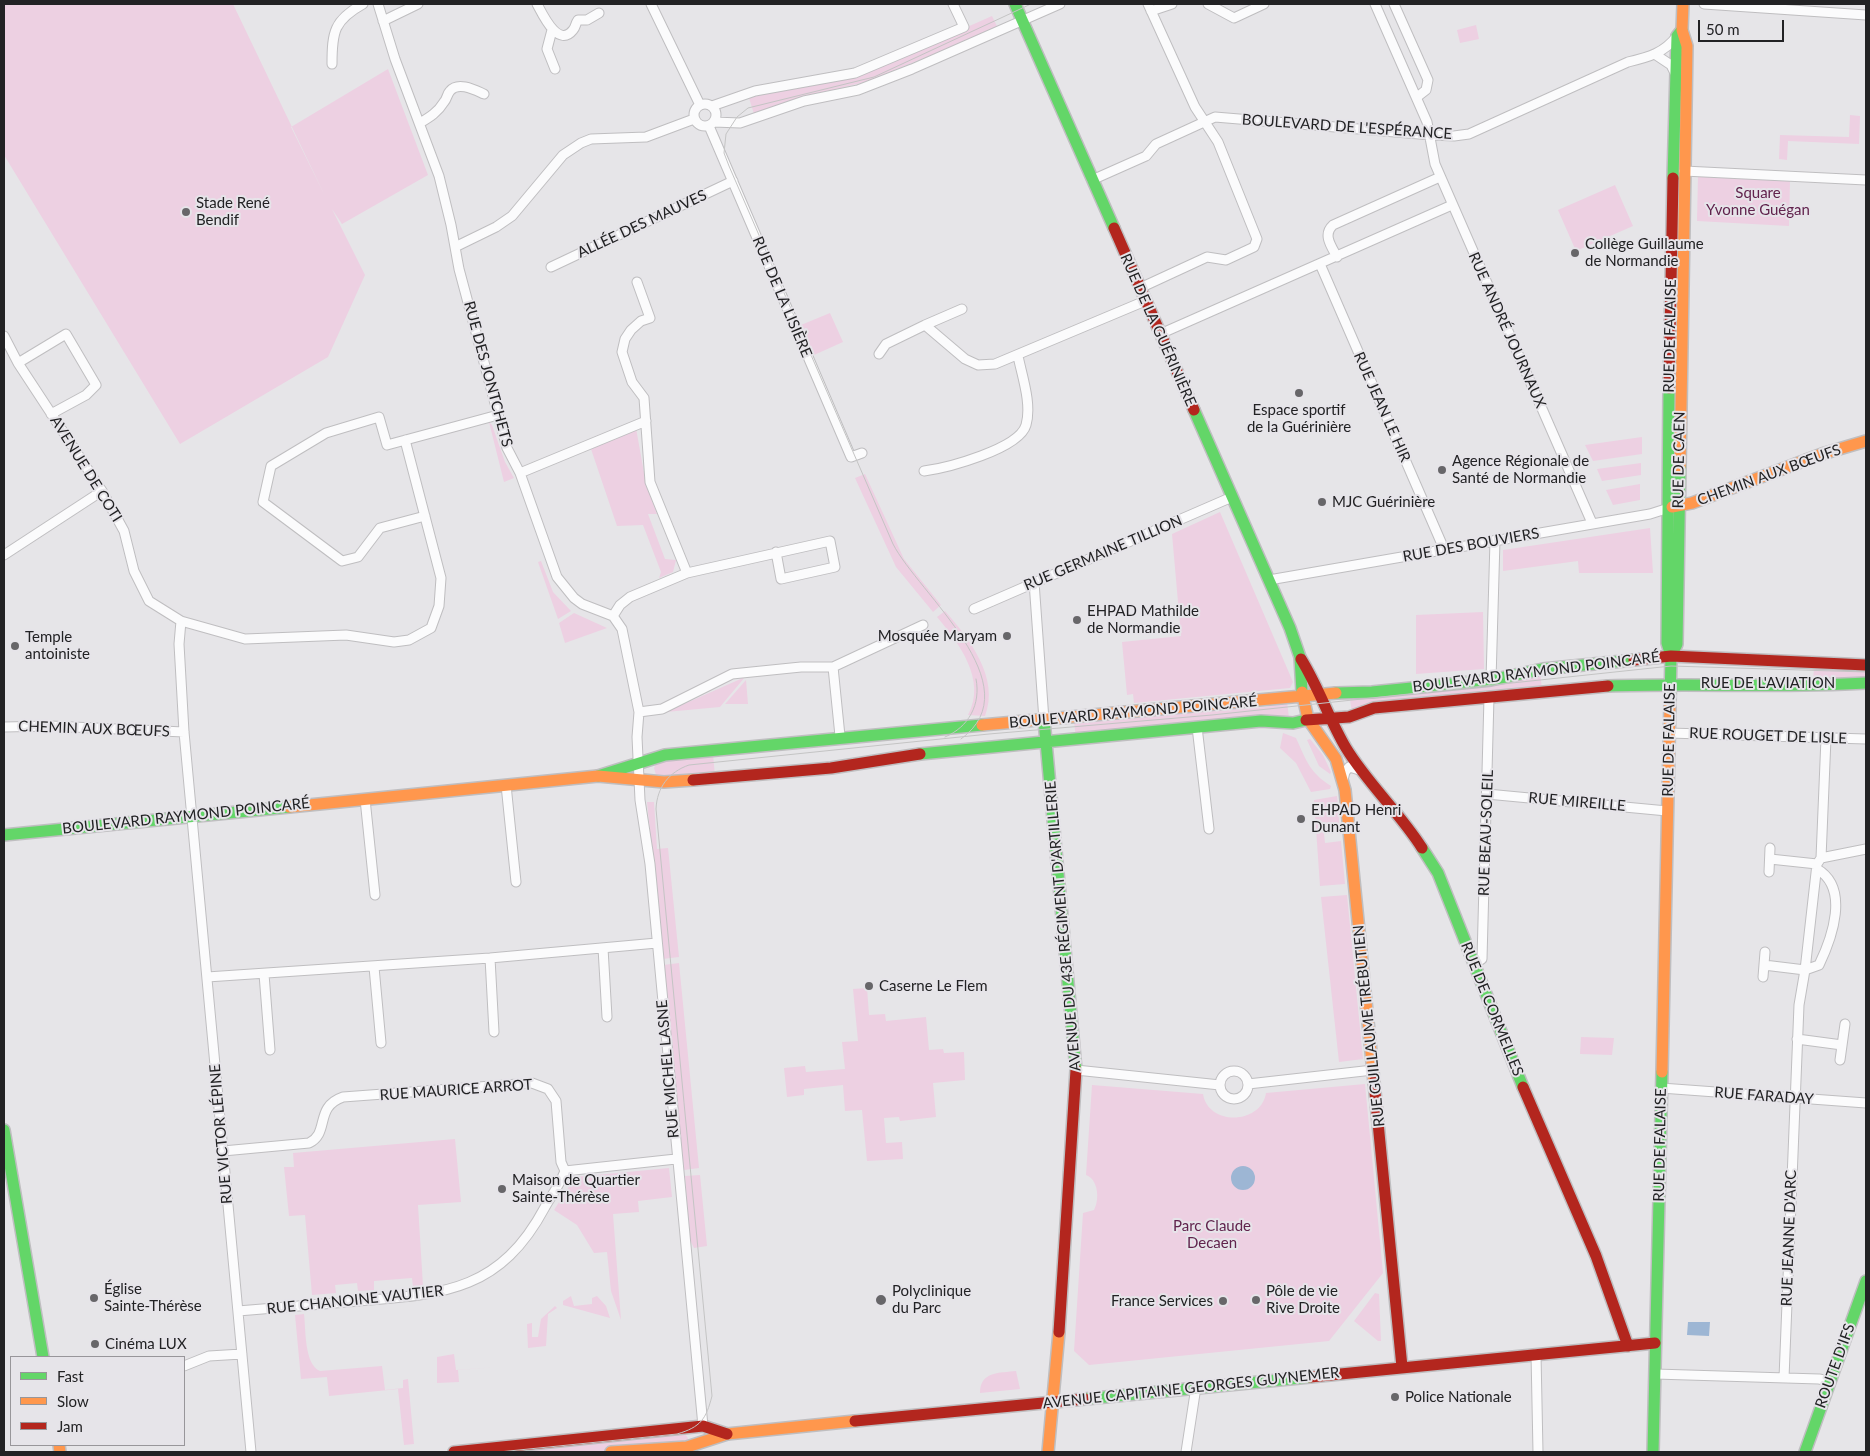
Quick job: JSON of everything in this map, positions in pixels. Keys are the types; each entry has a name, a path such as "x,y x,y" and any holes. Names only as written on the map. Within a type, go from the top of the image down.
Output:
{"main road":[{"name":"RUE DE LA GUÉRINIÈRE","path":"1015,4 1290,628 1300,657 1320,693"},
{"name":"RUE DE FALAISE","path":"1673,507 1675,74 1682,4"},
{"name":"RUE DE FALAISE","path":"1680,33 1687,46 1686,82"},
{"name":"RUE DE CAEN","path":"1671,656 1677,644 1673,507 1686,82"},
{"name":"CHEMIN AUX BŒUFS","path":"1673,507 1692,503 1816,457 1866,441"},
{"name":"RUE DE FALAISE","path":"1653,1452 1671,656"},
{"name":"RUE DE L'AVIATION","path":"1671,656 1866,665"},
{"name":"BOULEVARD RAYMOND POINCARÉ","path":"5,833 598,776 672,754 840,736 1258,701 1302,694 1372,692 1491,680 1543,670 1671,656"},
{"name":"RUE DE LA GUÉRINIÈRE","path":"1300,657 1302,694"},
{"name":"RUE DE L'AVIATION","path":"1670,684 1809,686 1866,683"},
{"name":"BOULEVARD RAYMOND POINCARÉ","path":"598,776 639,781 671,782 831,768 891,757 1197,727 1261,721 1293,722 1330,717 1349,717 1374,708 1592,686 1670,684"},
{"name":"RUE DE CORMELLES","path":"1320,693 1347,749 1417,840 1438,873 1505,1046 1596,1256 1628,1346"},
{"name":"RUE GUILLAUME TRÉBUTIEN","path":"1302,694 1308,719 1336,759 1343,781 1402,1368"},
{"name":"AVENUE DU 43E RÉGIMENT D'ARTILLERIE","path":"1044,720 1076,1070 1048,1452"},
{"path":"4,1130 43,1356"},
{"name":"ROUTE D'IFS","path":"1805,1452 1866,1281"},
{"name":"AVENUE CAPITAINE GEORGES GUYNEMER","path":"611,1452 687,1447 727,1434 1655,1343"},
{"name":"AVENUE CAPITAINE GEORGES GUYNEMER","path":"454,1452 703,1426 727,1434"}],"street":[{"path":"332,64 332,44 337,25 343,16 363,4"},
{"name":"RUE DES JONTCHETS","path":"378,4 441,183 455,247 507,448 520,473 557,577 565,588 582,604 613,616"},
{"path":"383,21 418,4"},
{"path":"537,4 552,30 562,35 569,34 575,29 575,23 578,20 586,20 599,13"},
{"path":"650,4 700,105"},
{"path":"954,4 964,27 855,73 755,91 712,106 700,105 694,111 694,119 699,125 740,123 804,101 858,90 1060,4"},
{"path":"1140,288 1207,257 1226,260 1254,247 1256,242 1256,236 1218,142 1203,122 1150,7 1172,4"},
{"path":"1208,4 1234,18 1264,4"},
{"name":"RUE ANDRÉ JOURNAUX","path":"1375,4 1417,97 1431,135 1432,155 1440,177 1592,523"},
{"path":"1394,4 1428,80 1426,90 1417,97"},
{"path":"1704,4 1866,15"},
{"path":"552,30 547,49 555,69"},
{"name":"BOULEVARD DE L'ESPÉRANCE","path":"1092,180 1146,156 1156,144 1215,117 1431,135 1454,136 1469,134 1628,62 1656,55 1671,44 1680,33"},
{"path":"1656,55 1671,65 1675,74"},
{"name":"BOULEVARD DE L'ESPÉRANCE","path":"1656,55 1676,60"},
{"path":"1676,60 1681,63 1686,82"},
{"path":"420,123 434,115 446,101 449,91 455,88 471,88 484,94"},
{"path":"711,124 716,114 712,106"},
{"path":"455,247 496,227 512,216 563,154 581,143 591,139 646,137 685,124 694,119"},
{"name":"RUE DE LA LISIÈRE","path":"711,124 733,181 851,457 862,453"},
{"path":"1684,171 1866,180"},
{"path":"1336,257 1327,236 1328,230 1333,225 1440,177"},
{"name":"ALLÉE DES MAUVES","path":"551,267 733,181"},
{"path":"1160,334 1452,205"},
{"name":"RUE JEAN LE HIR","path":"1320,264 1444,550"},
{"path":"637,282 650,318 641,321 631,330 622,352 632,382 644,398 650,482 687,573"},
{"path":"925,325 965,360 978,365 994,364 1018,356 1145,300"},
{"path":"880,354 886,344 962,308"},
{"path":"18,363 66,334 96,385 86,395 51,414"},
{"name":"AVENUE DE COTI","path":"4,336 18,363 102,491 124,531 134,571 149,601 181,621 245,639 346,635 394,642 410,640 422,635 431,628 439,606 441,578 405,440"},
{"path":"924,471 949,468 1012,441 1024,432 1027,408 1018,356"},
{"path":"425,516 380,528 358,557 342,561 263,502 271,466 326,433 379,416 386,445 498,415"},
{"path":"520,473 646,421"},
{"path":"4,555 102,491"},
{"name":"RUE GERMAINE TILLION","path":"974,609 1232,497"},
{"name":"RUE DES BOUVIERS","path":"1269,580 1444,550 1673,507"},
{"path":"1491,680 1495,540"},
{"path":"776,552 781,579 835,567 830,541 776,552 687,573 630,597 620,605 613,616 622,629 639,712 662,709 732,674 801,667 833,667 923,625"},
{"path":"1034,582 1044,720"},
{"name":"RUE VICTOR LÉPINE","path":"181,621 180,678 184,732 251,1452"},
{"path":"833,667 840,736"},
{"name":"RUE BEAU-SOLEIL","path":"1474,964 1482,959 1489,697"},
{"name":"RUE MICHEL LASNE","path":"639,712 639,781 657,943 676,1159 680,1173 687,1272 703,1426"},
{"name":"CHEMIN AUX BŒUFS","path":"4,728 51,726 184,732"},
{"path":"1197,727 1208,829"},
{"name":"RUE ROUGET DE LISLE","path":"1669,733 1866,739"},
{"name":"RUE JEANNE D'ARC","path":"1784,1378 1799,1004 1818,864 1826,738"},
{"path":"1343,781 1345,772 1349,767 1363,771"},
{"path":"506,785 516,882"},
{"name":"RUE MIREILLE","path":"1487,794 1667,811"},
{"path":"365,798 375,895"},
{"path":"1769,872 1770,848"},
{"path":"1770,859 1818,864 1866,849"},
{"path":"1764,965 1805,970 1819,965 1829,942 1835,914 1834,884 1818,864"},
{"path":"207,977 374,967 657,943"},
{"path":"603,948 608,1017"},
{"path":"1762,977 1765,952"},
{"path":"490,958 494,1032"},
{"path":"374,967 381,1043"},
{"path":"264,974 270,1050"},
{"path":"1840,1060 1845,1024"},
{"path":"1797,1039 1842,1045"},
{"path":"1076,1070 1220,1085"},
{"path":"1248,1084 1373,1070"},
{"path":"1220,1085 1226,1074 1234,1071 1242,1073 1248,1084"},
{"name":"RUE MAURICE ARROT","path":"223,1151 309,1143 320,1132 325,1109 332,1102 343,1097 532,1083 548,1089 554,1096 561,1162 565,1171"},
{"path":"1220,1085 1224,1094 1235,1098 1243,1096 1248,1084"},
{"name":"RUE FARADAY","path":"1661,1088 1866,1103"},
{"path":"565,1171 676,1159"},
{"name":"RUE CHANOINE VAUTIER","path":"238,1311 432,1295 472,1282 490,1272 518,1248 536,1224 565,1171"},
{"path":"185,1366 209,1356 242,1354"},
{"path":"1536,1354 1538,1452"},
{"path":"1655,1374 1784,1378 1829,1382"},
{"path":"1186,1452 1196,1387"}],"green space":[{"name":"Stade René Bendif","path":"4,4 233,4 292,127 388,69 428,175 342,224 332,209 365,275 328,357 180,444 4,155"},
{"path":"992,16 998,28 865,82 796,99 754,114 749,98 884,64"},
{"path":"1476,25 1479,39 1460,43 1457,30"},
{"path":"1850,115 1860,116 1859,144 1788,141 1787,160 1779,159 1780,135 1849,137"},
{"name":"Square Yvonne Guégan","path":"1698,176 1790,181 1789,226 1697,221"},
{"path":"1615,185 1633,226 1576,251 1558,210"},
{"path":"830,313 843,342 814,355 801,325"},
{"path":"489,422 492,425 505,462 514,478 504,482"},
{"path":"636,428 646,484 657,514 648,514 665,559 676,560 673,572 659,578 661,572 643,525 617,526 591,449"},
{"path":"1642,437 1642,454 1593,461 1585,445"},
{"path":"1641,463 1641,475 1602,481 1597,469"},
{"path":"865,474 904,559 941,605 933,612 896,567 855,478"},
{"path":"1640,484 1640,500 1613,505 1606,490"},
{"path":"1220,512 1293,682 1290,688 1134,703 1133,694 1127,695 1122,642 1181,636 1172,534"},
{"path":"1650,528 1653,573 1579,573 1578,561 1503,571 1503,550"},
{"path":"541,561 553,592 571,611 558,619 538,562"},
{"path":"945,611 963,633 980,659 988,687 989,702 985,716 968,715 973,702 972,675 968,663 954,638 937,617"},
{"path":"1483,612 1484,669 1416,674 1416,615"},
{"path":"574,613 607,628 565,643 559,623"},
{"path":"1814,667 1866,668 1866,680 1813,683"},
{"path":"1540,672 1542,689 1352,712 1349,694"},
{"path":"745,677 720,707 666,712"},
{"path":"746,680 748,704 725,704"},
{"path":"1287,701 1289,718 1076,739 1074,721 1266,707"},
{"path":"1283,733 1296,738 1313,771 1331,786 1330,789 1311,792 1296,763 1280,748"},
{"path":"1310,739 1323,755 1331,772 1330,774 1319,766 1307,740"},
{"path":"713,754 715,776 686,778 656,775 654,768 657,761"},
{"path":"1337,796 1340,832 1324,833 1325,843 1341,841 1345,884 1320,886 1314,800"},
{"path":"647,802 654,802 657,849 668,848 679,957 663,959"},
{"path":"1347,895 1363,1059 1339,1062 1321,897"},
{"path":"679,963 699,1168 684,1170 663,965"},
{"path":"867,988 869,1015 885,1014 886,1021 926,1017 929,1050 943,1049 944,1053 964,1052 965,1080 933,1083 936,1117 900,1121 899,1117 884,1118 886,1143 902,1142 903,1159 867,1161 862,1110 845,1111 843,1085 804,1089 804,1095 787,1097 784,1068 805,1066 806,1072 845,1069 842,1042 858,1041 853,989"},
{"path":"1581,1037 1614,1038 1612,1055 1580,1054"},
{"name":"Parc Claude Decaen","path":"1365,1084 1383,1273 1329,1341 1089,1365 1074,1351 1083,1213 1094,1210 1097,1200 1095,1185 1090,1177 1086,1175 1092,1085 1203,1094 1207,1104 1214,1112 1234,1117 1245,1116 1255,1111 1262,1104 1266,1093"},
{"path":"455,1139 461,1202 418,1205 423,1286 413,1287 412,1278 374,1281 374,1290 358,1291 357,1283 335,1285 336,1293 312,1295 305,1215 289,1216 284,1167 294,1167 293,1153"},
{"path":"669,1168 672,1197 638,1201 639,1212 613,1214 621,1320 611,1291 607,1252 594,1253 577,1225 554,1210 575,1177"},
{"path":"700,1175 707,1246 694,1248 690,1240 685,1176"},
{"path":"1375,1293 1379,1294 1381,1341 1378,1341 1354,1321"},
{"path":"571,1296 574,1306 592,1304 592,1298 597,1296 606,1306 610,1318 563,1305 563,1301"},
{"path":"555,1306 557,1308 548,1314 546,1346 528,1348 527,1324 532,1323 532,1337 538,1337 541,1319"},
{"path":"304,1314 308,1354 315,1367 320,1371 382,1366 385,1390 403,1388 403,1380 408,1379 414,1444 404,1445 398,1389 329,1396 327,1377 301,1379 295,1315"},
{"path":"454,1354 456,1370 497,1367 458,1370 459,1382 437,1383 437,1357"},
{"path":"1016,1371 1020,1389 980,1393 983,1381 987,1377 992,1374"},
{"path":"684,1432 691,1443 597,1452 488,1452"}],"water":[{"path":"1243,1166 1252,1169 1255,1178 1252,1187 1243,1190 1234,1187 1231,1178 1234,1169"},
{"path":"1688,1322 1710,1322 1709,1336 1687,1335"}],"tram line":[{"path":"961,739 980,717 985,693 978,667 964,640 893,544 724,153 726,134 737,117 748,108 874,77 1031,4"},
{"path":"499,1452 677,1434 692,1428 701,1421 705,1416 712,1396 656,809 659,794 665,781 682,768 689,765 989,734 1212,715 1671,666 1866,672"},
{"path":"945,737 961,727 971,714 977,697 976,679"}],"traffic: fast":[{"path":"1015,4 1114,228"},
{"path":"1673,178 1677,36 1682,30"},
{"path":"1669,388 1667,643 1671,656 1670,702"},
{"path":"1194,410 1290,628 1300,657 1302,692"},
{"path":"1671,656 1677,644 1680,467"},
{"path":"1336,693 1372,692 1491,680 1543,669 1634,660"},
{"path":"1608,686 1866,683"},
{"path":"1044,720 1076,1070"},
{"path":"920,754 1261,721 1293,723 1306,720"},
{"path":"598,776 665,755 982,725"},
{"path":"4,835 289,807"},
{"path":"1422,848 1438,873 1523,1087"},
{"path":"1653,1452 1662,1072"},
{"path":"4,1130 43,1356"},
{"path":"1805,1452 1866,1281"},
{"path":"1085,1399 1310,1377"}],"traffic: slow":[{"path":"1680,467 1687,46 1682,30 1683,4"},
{"path":"1672,507 1692,503 1822,454 1866,441"},
{"path":"1302,692 1308,719 1336,759 1345,790 1374,1082"},
{"path":"982,725 1336,693"},
{"path":"1662,1072 1670,702"},
{"path":"289,807 598,776 664,782 693,780"},
{"path":"1048,1452 1059,1332"},
{"path":"611,1452 687,1447 727,1434 855,1421"},
{"path":"59,1446 60,1452"}],"traffic: jam":[{"path":"1669,388 1673,178"},
{"path":"1114,228 1194,410"},
{"path":"1634,660 1671,656 1866,665"},
{"path":"1301,659 1346,748 1422,848"},
{"path":"1306,720 1349,717 1374,708 1608,686"},
{"path":"693,780 831,768 920,754"},
{"path":"1059,1332 1076,1070"},
{"path":"1374,1082 1402,1367"},
{"path":"1523,1087 1596,1256 1628,1346"},
{"path":"1310,1377 1655,1343"},
{"path":"855,1421 1085,1399"},
{"path":"454,1452 703,1426 727,1434"}],"place":[{"name":"Stade René Bendif","path":"186,212"},
{"name":"Collège Guillaume de Normandie","path":"1575,253"},
{"name":"Espace sportif de la Guérinière","path":"1299,393"},
{"name":"Agence Régionale de Santé de Normandie","path":"1442,470"},
{"name":"MJC Guérinière","path":"1322,502"},
{"name":"EHPAD Mathilde de Normandie","path":"1077,620"},
{"name":"Mosquée Maryam","path":"1007,636"},
{"name":"Temple antoiniste","path":"15,646"},
{"name":"EHPAD Henri Dunant","path":"1301,819"},
{"name":"Caserne Le Flem","path":"869,986"},
{"name":"Maison de Quartier Sainte-Thérèse","path":"502,1189"},
{"name":"Église Sainte-Thérèse","path":"94,1298"},
{"name":"Polyclinique du Parc","path":"881,1300"},
{"name":"Pôle de vie Rive Droite","path":"1256,1300"},
{"name":"France Services","path":"1223,1301"},
{"name":"Cinéma LUX","path":"95,1344"},
{"name":"Police Nationale","path":"1395,1397"}]}
